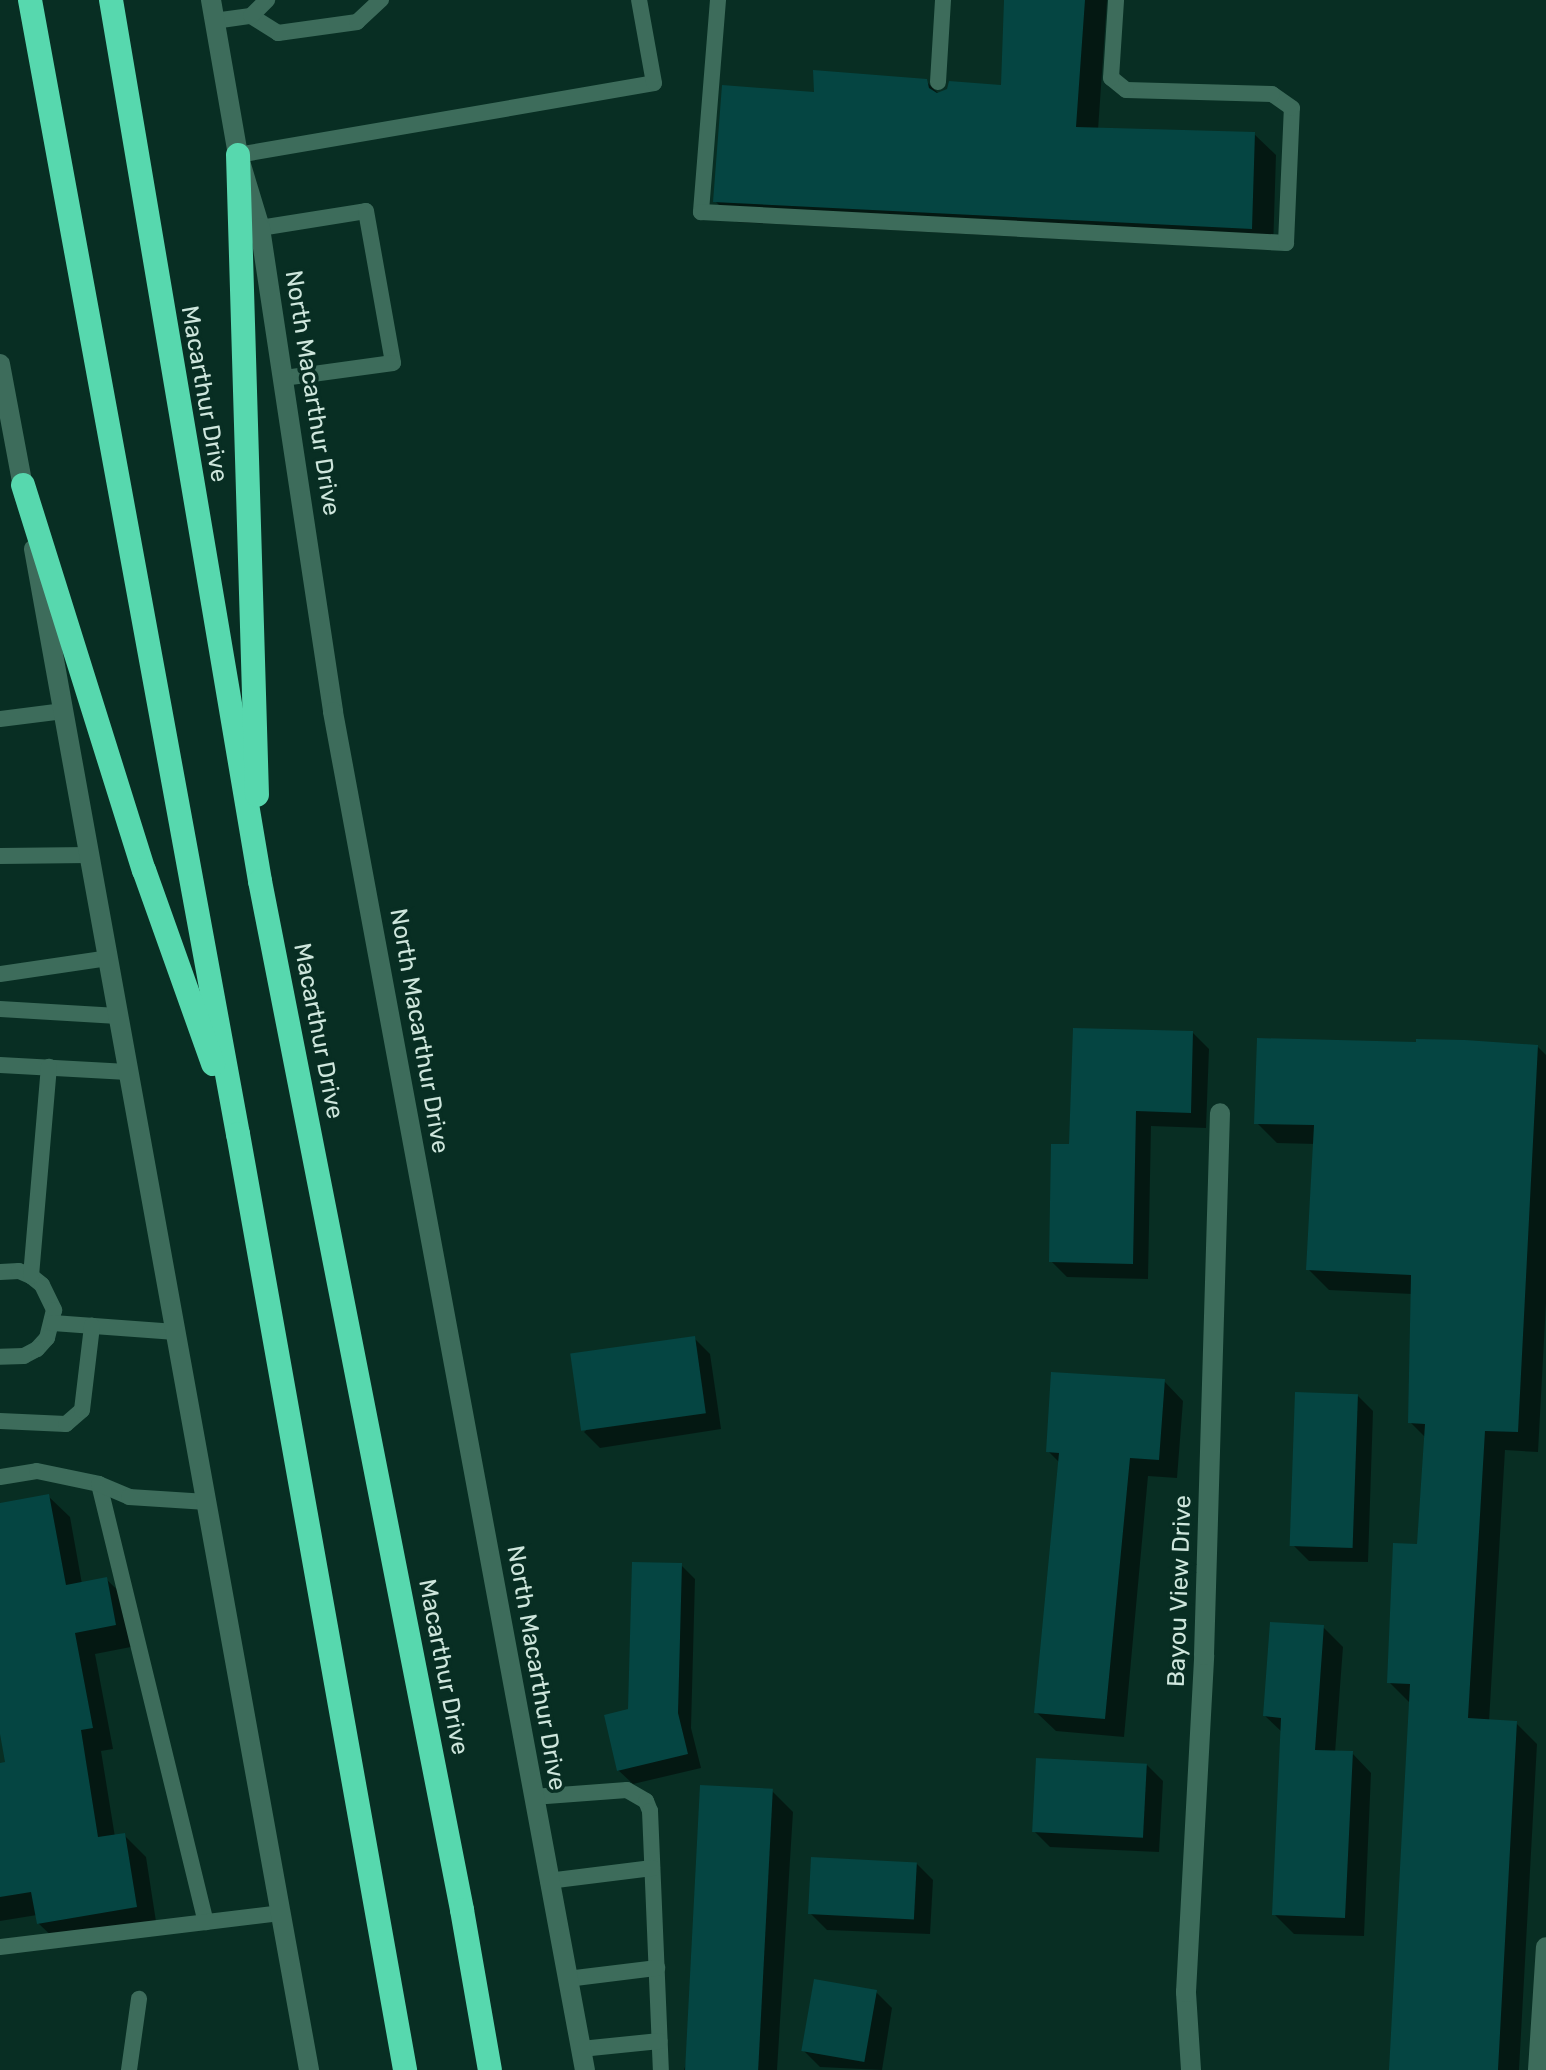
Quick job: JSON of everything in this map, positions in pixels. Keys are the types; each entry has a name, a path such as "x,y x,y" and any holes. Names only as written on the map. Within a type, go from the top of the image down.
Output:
{"highway":[{"path":"30,0 238,1134 405,2070"},
{"name":"Macarthur Drive","path":"111,0 260,881 490,2070"},
{"path":"238,155 260,881"},
{"path":"23,485 144,870 238,1134"}],"street":[{"name":"North Macarthur Drive","path":"211,0 238,155 260,228 333,712 585,2070"},
{"path":"0,364 309,2070"},
{"name":"Bayou View Drive","path":"1191,2070 1186,1992 1204,1655 1220,1113"},
{"path":"1538,2070 1546,1947"}],"lane":[{"path":"214,21 251,16 267,0"},
{"path":"251,16 278,33 357,22 381,0"},
{"path":"238,155 654,83 639,0"},
{"path":"718,0 701,212 1286,243 1292,108 1272,94 1126,90 1111,78 1116,0"},
{"path":"938,82 943,0"},
{"path":"260,228 366,211 393,363 283,378"},
{"path":"0,719 63,711"},
{"path":"0,856 89,855"},
{"path":"0,974 108,958"},
{"path":"0,1009 118,1016"},
{"path":"0,1065 128,1072"},
{"path":"31,1276 49,1067"},
{"path":"0,1272 19,1271 31,1276 50,1296 53,1323 37,1349 24,1356 0,1357"},
{"path":"53,1323 176,1332"},
{"path":"0,1421 66,1424 82,1410 92,1326"},
{"path":"0,1477 37,1471 99,1484 129,1497 207,1502"},
{"path":"99,1484 206,1922"},
{"path":"533,1797 614,1789 636,1793 650,1811 661,2070"},
{"path":"548,1881 652,1868"},
{"path":"0,1947 282,1913"},
{"path":"567,1979 657,1968"},
{"path":"129,2070 139,1999"},
{"path":"581,2049 660,2041"}],"building":[{"path":"1004,0 1085,0 1076,127 1255,132 1252,229 713,202 722,85 814,92 813,70 927,79 929,88 937,93 947,89 949,81 1001,85"},
{"path":"1073,1028 1193,1031 1191,1113 1136,1111 1133,1264 1049,1262 1051,1144 1069,1144"},
{"path":"1257,1038 1416,1042 1416,1039 1465,1040 1538,1045 1518,1432 1485,1431 1468,1718 1517,1721 1498,2070 1389,2070 1410,1684 1387,1683 1393,1543 1417,1544 1425,1424 1408,1423 1411,1275 1306,1270 1314,1125 1254,1124"},
{"path":"695,1336 706,1413 581,1431 570,1354"},
{"path":"1051,1372 1165,1379 1159,1460 1130,1458 1105,1719 1034,1713 1059,1453 1046,1452"},
{"path":"1295,1392 1358,1394 1353,1548 1290,1546"},
{"path":"49,1494 66,1585 107,1577 116,1625 75,1633 93,1728 81,1730 98,1837 125,1833 137,1907 37,1924 31,1892 0,1897 0,1763 5,1762 0,1734 0,1503"},
{"path":"632,1562 682,1563 678,1713 688,1754 617,1771 604,1715 628,1709"},
{"path":"1270,1622 1324,1625 1315,1750 1353,1751 1345,1918 1272,1915 1281,1718 1263,1716"},
{"path":"1036,1758 1147,1764 1143,1838 1032,1832"},
{"path":"700,1785 773,1789 758,2070 685,2070"},
{"path":"811,1857 917,1863 914,1919 808,1914"},
{"path":"814,1979 877,1990 864,2062 801,2051"}]}
